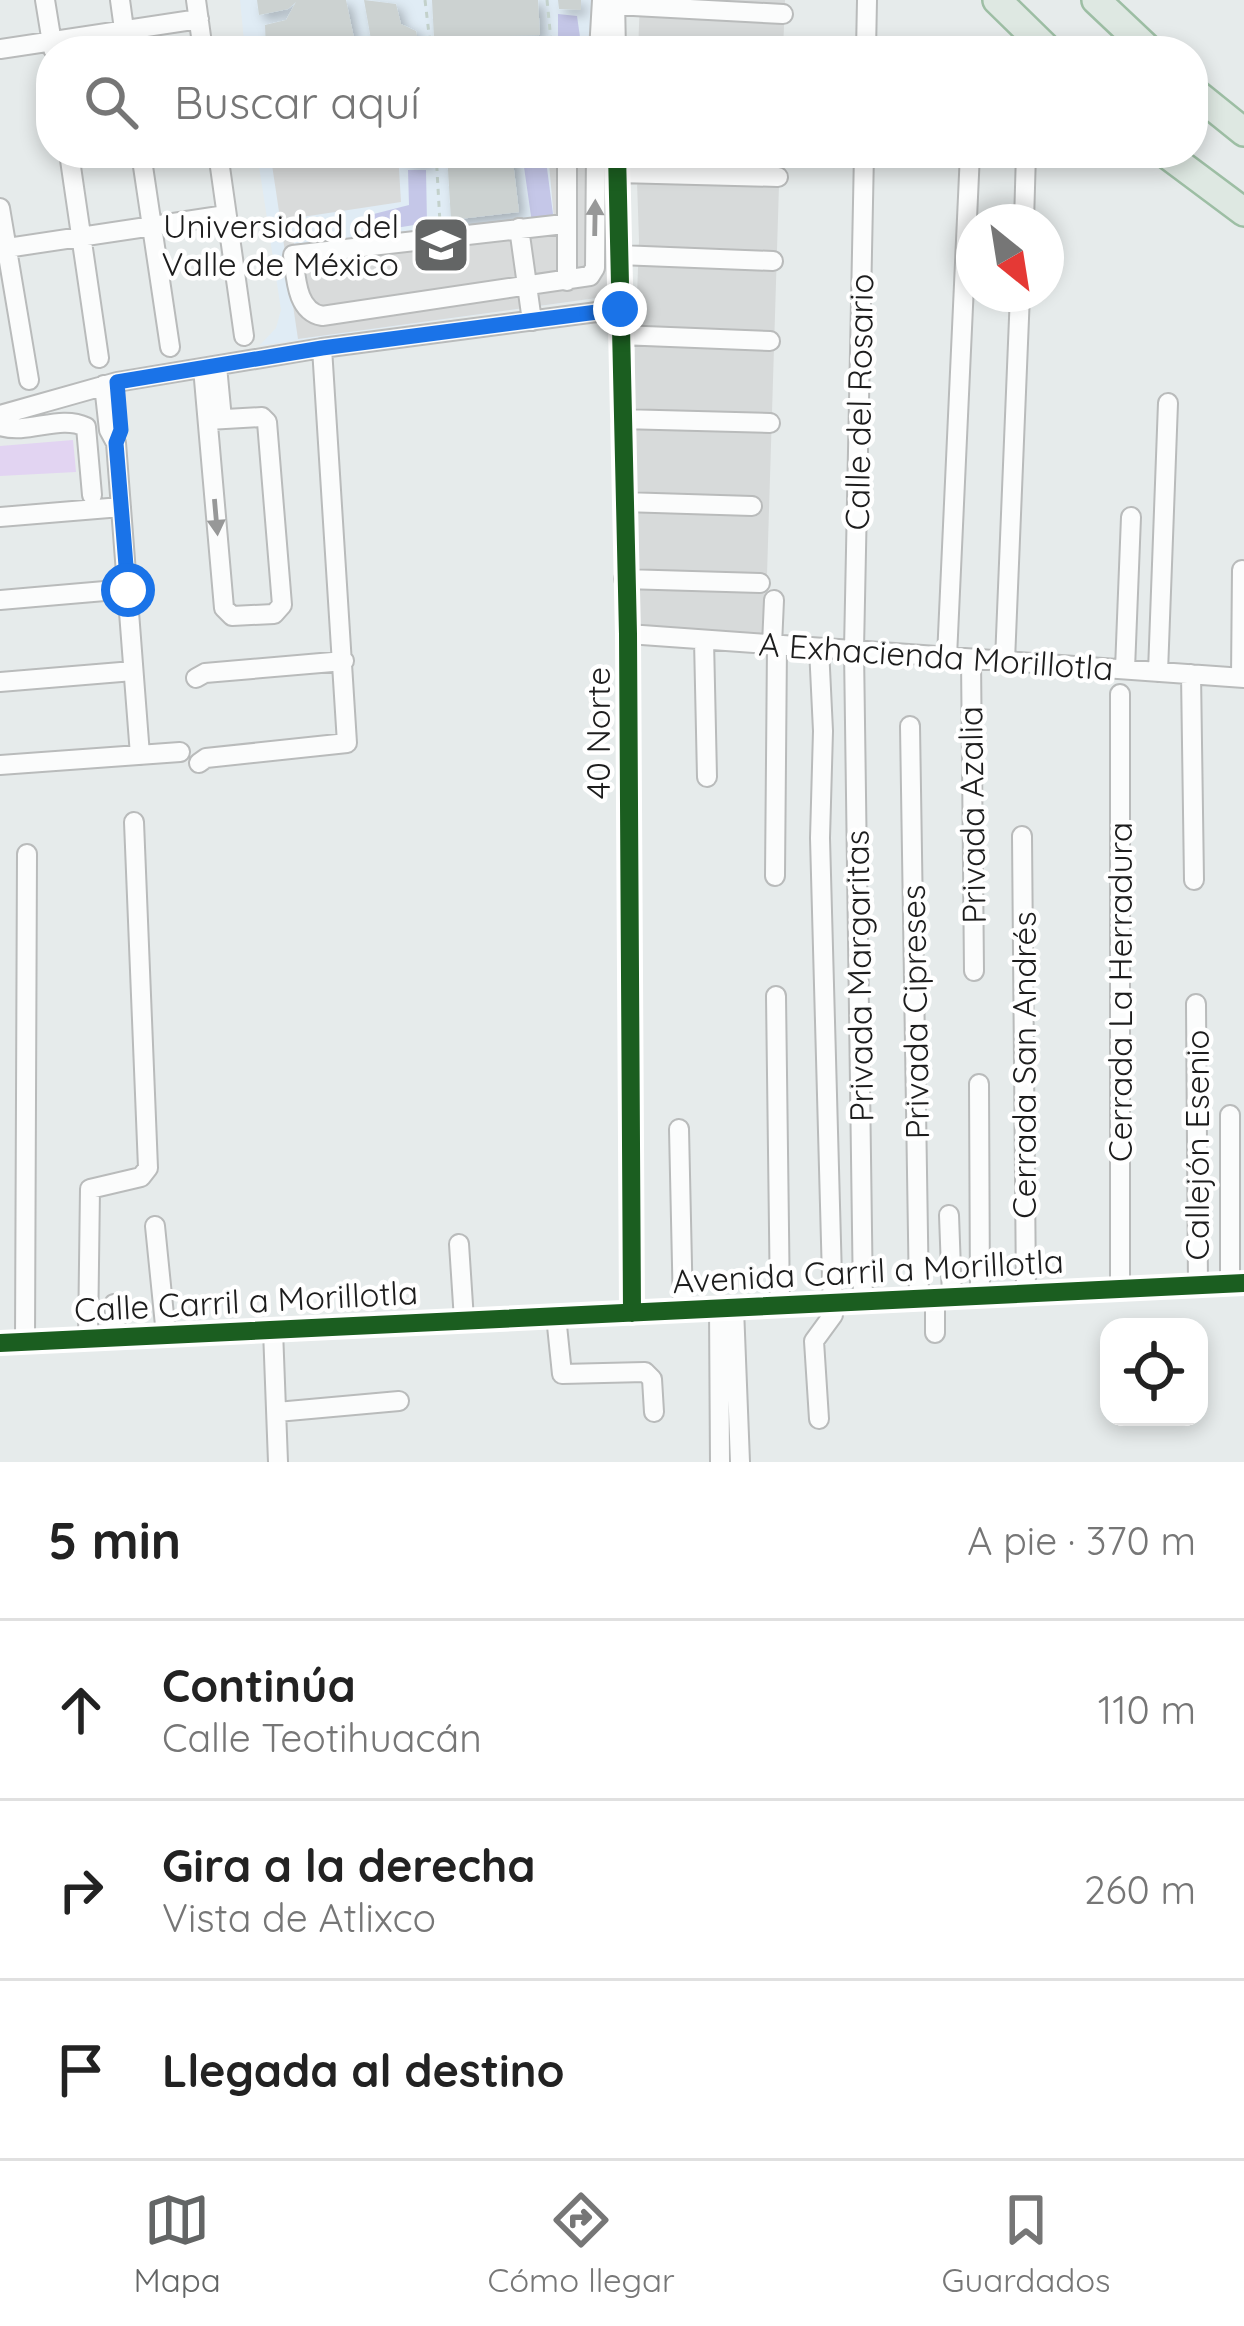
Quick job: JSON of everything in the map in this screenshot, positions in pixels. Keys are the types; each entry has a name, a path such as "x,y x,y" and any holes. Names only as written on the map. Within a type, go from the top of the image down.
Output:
{"highway":[{"path":"997,0 1034,36"},
{"path":"1096,0 1134,36"},
{"path":"1208,103 1244,132"},
{"path":"1185,168 1244,212"}],"street":[{"path":"45,0 50,36"},
{"path":"120,0 124,36"},
{"path":"866,36 867,0"},
{"path":"610,2 783,14"},
{"path":"602,36 610,2"},
{"path":"610,2 614,36"},
{"path":"137,36 197,10"},
{"path":"0,49 36,47"},
{"path":"70,168 99,358"},
{"path":"143,168 170,347"},
{"path":"220,168 244,336"},
{"path":"567,168 567,281"},
{"path":"564,224 293,255 296,284 305,308 322,316 590,276 595,268 596,168"},
{"name":"40 Norte","path":"618,168 628,634 632,1313"},
{"path":"675,168 778,177"},
{"name":"Calle del Rosario","path":"854,650 864,168"},
{"path":"947,657 969,168"},
{"path":"1025,204 1026,168"},
{"path":"0,208 3,249 29,380"},
{"path":"3,249 226,215"},
{"path":"519,228 532,321"},
{"path":"619,255 773,261"},
{"path":"0,415 110,384 322,348 620,309"},
{"path":"1005,661 1019,312"},
{"path":"620,335 770,341"},
{"path":"199,764 206,758 347,742 322,348"},
{"path":"210,367 224,608 232,616 280,610 267,422 262,417 215,420"},
{"path":"110,384 109,430 116,443 140,755"},
{"path":"1158,671 1168,403"},
{"path":"621,419 770,423"},
{"path":"0,426 13,430 73,421 86,427 92,495"},
{"path":"623,502 752,506"},
{"path":"0,517 121,507"},
{"path":"1125,669 1131,517"},
{"path":"1242,569 1242,677"},
{"path":"624,579 760,583"},
{"path":"0,601 128,590"},
{"path":"774,600 776,876"},
{"name":"A Exhacienda Morillotla","path":"628,634 1242,677"},
{"path":"704,640 707,777"},
{"path":"819,1419 814,1341 830,1324 832,1303 820,648"},
{"name":"Privada Margaritas","path":"854,650 863,1302"},
{"name":"Privada Azalia","path":"971,658 974,971"},
{"path":"196,678 206,673 344,662"},
{"path":"0,682 133,671"},
{"path":"1190,674 1194,880"},
{"name":"Cerrada La Herradura","path":"1120,694 1120,1288"},
{"name":"Privada Cipreses","path":"910,725 935,1298"},
{"path":"0,765 181,752"},
{"path":"88,1339 90,1189 141,1177 148,1168 134,822"},
{"name":"Cerrada San Andrés","path":"1022,836 1026,1293"},
{"path":"26,854 26,1342"},
{"path":"776,996 780,1306"},
{"name":"Callejón Esenio","path":"1196,1004 1198,1286"},
{"path":"979,1084 980,1296"},
{"path":"1229,1115 1237,1283"},
{"path":"679,1129 683,1310"},
{"path":"935,1333 935,1298 949,1216"},
{"path":"154,1226 166,1335"},
{"path":"459,1244 464,1320"},
{"name":"Avenida Carril a Morillotla","path":"495,1319 1237,1283"},
{"path":"114,1304 117,1337"},
{"path":"727,1308 740,1462"},
{"path":"556,1316 562,1374 645,1372 652,1379 654,1412"},
{"name":"Calle Carril a Morillotla","path":"0,1343 495,1319"},
{"path":"273,1330 278,1462"},
{"path":"720,1462 729,1355"},
{"path":"277,1412 399,1402"}],"path":[{"path":"425,0 429,36"},
{"path":"547,0 550,36"},
{"path":"437,168 442,236"}],"shaded area":[{"path":"240,0 603,0 603,36 244,36"},
{"path":"640,0 785,0 784,36 639,36"},
{"path":"558,14 577,16 580,36 558,36"},
{"name":"Universidad del Valle de México","path":"259,168 607,168 611,296 259,346 276,328 281,310"},
{"name":"Universidad del Valle de México","path":"272,168 399,168 401,202 289,219 294,244 523,218 523,223 554,219 549,168 607,168 611,296 298,339"},
{"path":"524,168 547,168 553,214 546,221 532,223"},
{"path":"637,168 780,168 765,640 644,631 638,624 634,380"},
{"path":"408,170 426,170 427,223 370,232 366,216 409,205"},
{"path":"73,440 76,472 0,476 0,446"}],"building":[{"path":"257,0 346,0 354,36 265,36 265,25 286,20 296,2 288,9 259,15"},
{"path":"364,0 396,4 401,24 417,36 370,36"},
{"path":"432,0 538,0 540,35 434,36"},
{"path":"558,0 581,0 581,10 559,9"},
{"path":"448,168 514,168 519,212 451,220"}],"cycle path":[{"path":"617,168 628,634 632,1313"},
{"path":"0,1343 1244,1283"}],"place":[{"name":"Universidad del Valle de México","path":"441,245"}],"route":[{"path":"128,590 116,443 121,430 117,382 322,348 620,309"}]}
